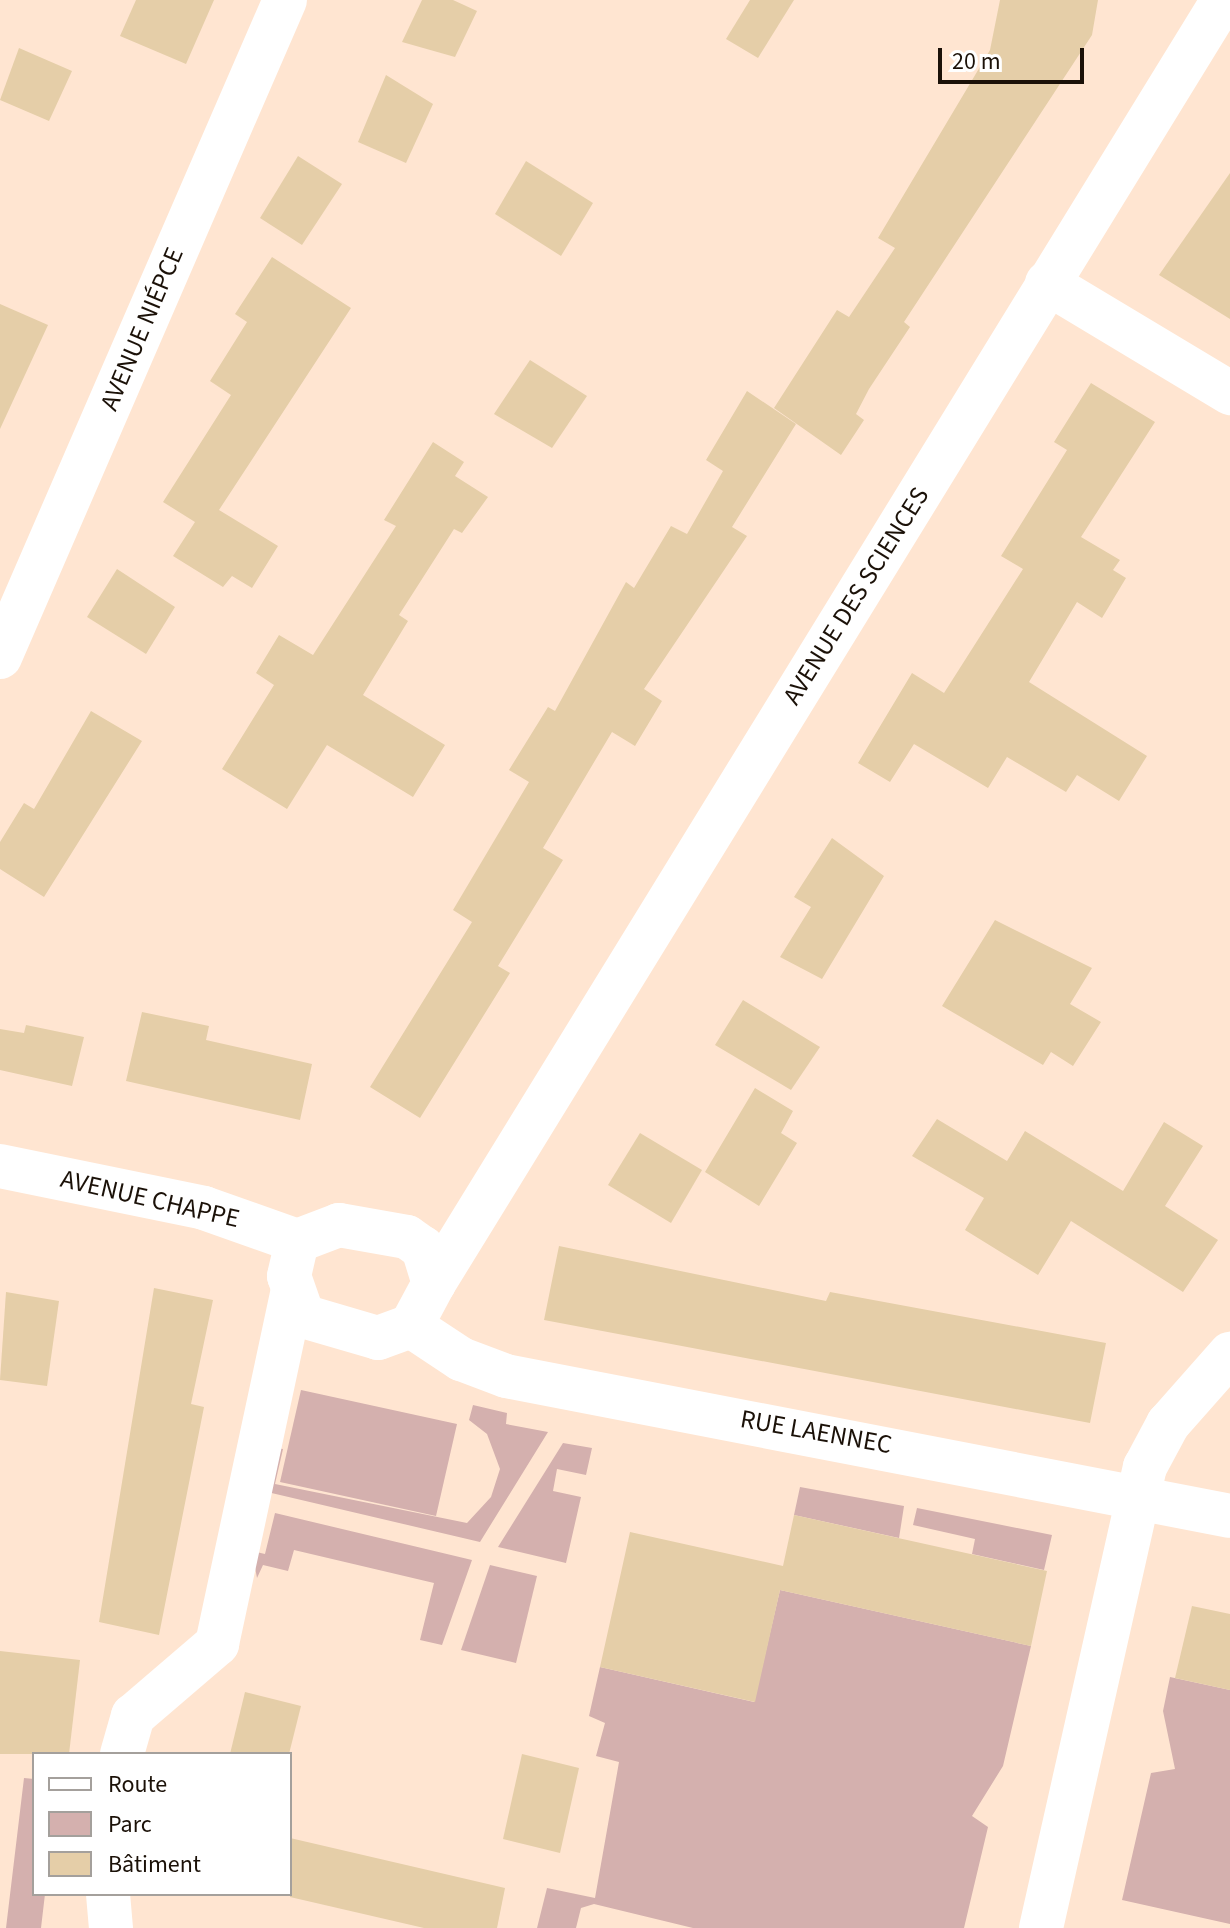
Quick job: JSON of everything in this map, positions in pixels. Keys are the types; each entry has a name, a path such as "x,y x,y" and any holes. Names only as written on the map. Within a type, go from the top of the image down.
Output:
{"street":[{"name":"AVENUE NIÉPCE","path":"0,657 285,0"},
{"name":"AVENUE DES SCIENCES","path":"434,1283 492,1194 1223,0"},
{"path":"1047,283 1230,393"},
{"name":"AVENUE CHAPPE","path":"0,1166 204,1208 297,1241"},
{"path":"407,1237 492,1194"},
{"path":"123,1752 133,1716 217,1644 292,1294 297,1241 339,1225 407,1237 433,1263 434,1283 411,1326 378,1338 329,1329 303,1316 292,1294"},
{"name":"RUE LAENNEC","path":"411,1326 461,1359 506,1376 1230,1516"},
{"path":"1041,1928 1137,1496 1168,1424 1230,1354"},
{"path":"108,1896 111,1928"}],"green space":[{"path":"301,1390 457,1424 436,1516 280,1482"},
{"path":"473,1405 507,1413 506,1424 548,1432 480,1542 263,1491 275,1448 283,1449 275,1484 467,1523 491,1497 500,1469 487,1434 469,1420"},
{"path":"563,1443 592,1448 586,1475 557,1469 553,1491 581,1497 566,1563 498,1547"},
{"path":"800,1487 904,1506 899,1538 794,1515"},
{"path":"917,1508 1052,1535 1044,1570 972,1554 975,1539 913,1525"},
{"path":"275,1513 472,1560 442,1645 420,1640 434,1583 294,1550 288,1571 263,1565 257,1578 252,1551 265,1554"},
{"path":"490,1565 537,1576 516,1663 461,1650"},
{"path":"780,1590 1031,1646 1003,1766 972,1816 988,1827 964,1928 693,1928 594,1904 581,1908 576,1928 537,1928 547,1888 595,1898 619,1762 596,1756 605,1723 589,1716 600,1667 754,1702"},
{"path":"1170,1677 1230,1690 1230,1924 1122,1900 1151,1773 1175,1769 1163,1711"},
{"path":"24,1778 32,1779 32,1896 45,1896 41,1928 6,1928"}],"building":[{"path":"136,0 214,0 186,64 120,36"},
{"path":"422,0 453,0 477,11 455,57 402,42"},
{"path":"750,0 794,0 758,58 726,39"},
{"path":"1000,0 1098,0 1092,35 904,322 910,327 869,389 856,414 864,420 841,455 774,408 837,310 849,317 895,248 878,238 990,50"},
{"path":"19,48 72,71 49,121 0,100"},
{"path":"386,75 433,104 406,163 358,142"},
{"path":"298,156 342,184 302,245 260,218"},
{"path":"526,161 593,203 561,256 495,214"},
{"path":"1230,173 1230,319 1159,275"},
{"path":"272,257 351,308 219,510 278,546 252,588 232,576 223,587 173,556 195,522 163,502 231,395 210,381 247,322 235,314"},
{"path":"0,304 48,325 0,429"},
{"path":"530,360 587,396 552,448 494,414"},
{"path":"1091,383 1155,422 1081,537 1120,560 1113,570 1126,578 1102,618 1077,602 1029,682 1147,756 1119,801 1077,775 1066,792 1007,757 988,788 914,744 890,782 858,763 912,673 944,693 1023,569 1001,556 1067,450 1054,442"},
{"path":"747,391 796,424 732,527 747,536 644,689 662,701 635,746 612,732 543,848 563,860 498,966 510,973 420,1118 370,1087 472,922 453,910 529,782 509,770 548,707 555,711 626,582 634,588 671,526 687,534 723,471 706,460"},
{"path":"433,442 464,462 455,476 488,497 462,533 454,529 399,615 408,621 363,695 445,745 413,797 327,745 287,809 222,769 274,685 256,673 279,635 313,655 396,526 384,520"},
{"path":"117,569 175,607 146,654 87,617"},
{"path":"91,711 142,741 44,897 0,869 0,842 24,803 34,809"},
{"path":"832,838 884,876 822,979 780,957 811,907 794,897"},
{"path":"995,920 1092,968 1070,1004 1101,1022 1073,1066 1051,1052 1043,1065 942,1006"},
{"path":"743,1000 820,1047 791,1090 715,1045"},
{"path":"142,1012 209,1026 206,1040 312,1064 300,1120 126,1081"},
{"path":"26,1025 84,1037 72,1086 0,1070 0,1029 24,1033"},
{"path":"755,1088 793,1111 781,1133 797,1143 759,1206 705,1172"},
{"path":"937,1119 1007,1161 1025,1131 1123,1191 1164,1122 1203,1146 1165,1206 1218,1240 1183,1292 1071,1221 1038,1275 965,1230 984,1198 912,1156"},
{"path":"640,1133 702,1170 671,1223 608,1185"},
{"path":"559,1246 826,1301 830,1292 1106,1343 1090,1423 544,1320"},
{"path":"154,1288 213,1300 191,1404 204,1407 159,1635 99,1622"},
{"path":"6,1292 59,1301 47,1386 0,1380"},
{"path":"794,1515 1047,1571 1031,1646 780,1590 755,1702 600,1667 630,1532 783,1566"},
{"path":"1192,1606 1230,1614 1230,1690 1175,1678"},
{"path":"0,1651 80,1660 69,1752 0,1754"},
{"path":"245,1692 301,1706 290,1752 230,1752"},
{"path":"522,1754 579,1768 560,1853 503,1839"},
{"path":"292,1838 505,1888 497,1928 424,1928 290,1897"}]}
